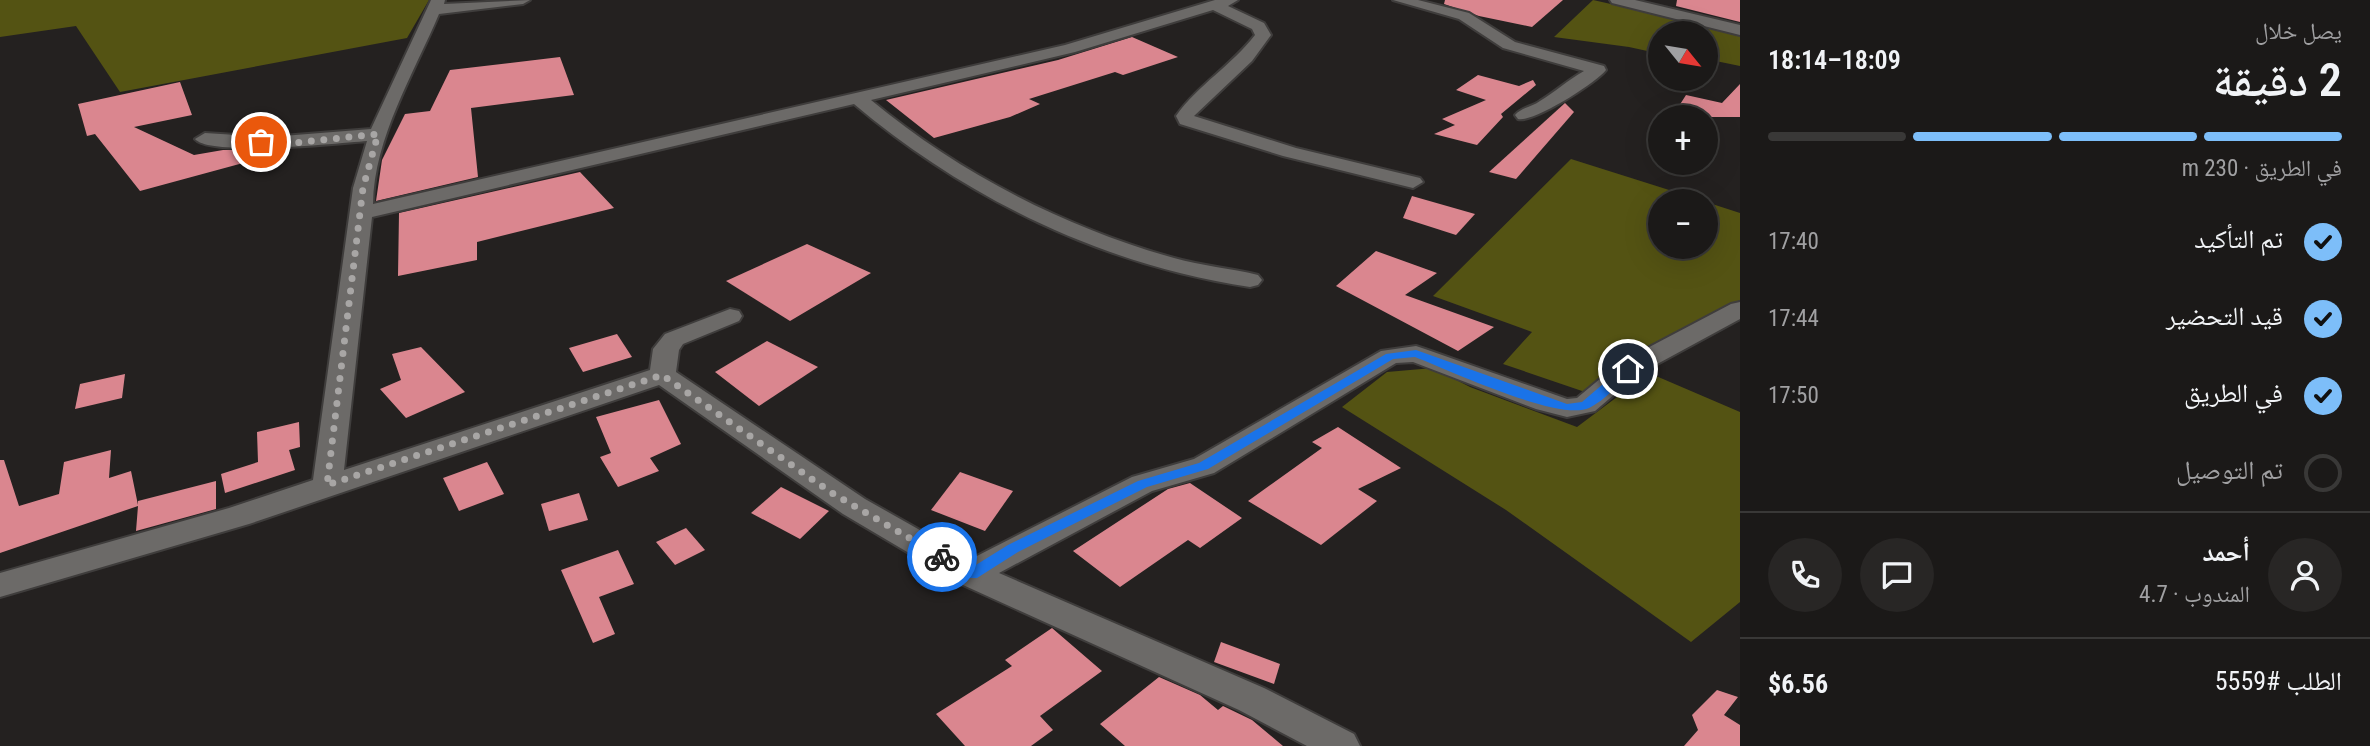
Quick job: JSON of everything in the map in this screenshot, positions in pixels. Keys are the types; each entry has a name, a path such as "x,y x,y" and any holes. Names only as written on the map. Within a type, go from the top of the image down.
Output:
{"street":[{"path":"327,485 363,188 378,134 435,5 523,0"},
{"path":"1399,0 1464,16 1509,45 1598,70 1558,94 1547,105 1524,115"},
{"path":"1617,0 1740,30"},
{"path":"362,213 1069,49 1222,3 1259,26 1263,35 1246,58 1191,108 1185,116 1187,120 1290,152 1413,181"},
{"path":"858,98 918,147 970,180 1046,217 1120,247 1185,268 1250,280"},
{"path":"205,139 270,143 378,134"},
{"path":"972,574 1013,549 1142,484 1204,466 1390,356 1416,354 1546,403 1567,408 1585,405 1628,369 1740,309"},
{"path":"662,375 666,349 674,339 730,316"},
{"path":"0,585 238,516 662,375"},
{"path":"662,375 832,493 972,574 1047,611 1224,684 1341,746"}],"shaded area":[{"path":"0,0 429,0 407,38 120,92 76,26 0,37"},
{"path":"1593,0 1687,21 1648,21 1648,51 1554,37"},
{"path":"1718,28 1740,33 1740,66 1718,61"},
{"path":"1571,159 1666,189 1648,189 1648,259 1718,259 1718,206 1740,213 1740,300 1621,362 1585,392 1503,364 1532,332 1433,296"},
{"path":"1433,368 1470,387 1577,427 1649,373 1740,412 1740,602 1691,642 1506,510 1342,407 1387,372"}],"building":[{"path":"1445,0 1563,0 1532,27 1479,16 1444,4"},
{"path":"1677,0 1740,0 1740,22 1676,6"},
{"path":"1132,37 1178,57 1123,75 1115,72 1029,99 1040,104 1010,117 934,138 886,100 1058,60"},
{"path":"560,57 574,95 471,108 478,177 376,201 382,160 405,114 430,111 450,70"},
{"path":"1478,75 1519,86 1533,80 1536,85 1501,114 1503,117 1477,145 1434,134 1455,125 1442,119 1486,100 1456,90"},
{"path":"180,82 192,115 134,127 194,155 223,150 268,150 269,156 140,191 95,134 87,136 78,104"},
{"path":"1740,84 1740,117 1718,117 1718,105 1680,105 1686,95 1722,103"},
{"path":"1565,103 1574,112 1516,179 1489,172"},
{"path":"580,172 614,208 477,242 477,260 398,276 399,213"},
{"path":"1412,196 1475,214 1456,235 1403,218"},
{"path":"807,244 871,273 790,321 726,281"},
{"path":"1376,251 1437,273 1405,295 1494,327 1458,351 1336,286"},
{"path":"617,334 632,357 583,372 569,348"},
{"path":"767,341 818,367 759,406 715,372"},
{"path":"421,347 465,392 406,418 380,389 401,380 392,354"},
{"path":"125,374 122,398 75,409 80,384"},
{"path":"659,400 681,444 650,458 659,471 618,487 600,457 611,453 596,417"},
{"path":"299,422 300,447 289,450 295,470 225,493 221,474 258,462 257,432"},
{"path":"1338,427 1401,468 1358,489 1377,501 1321,545 1248,501 1322,448 1312,442"},
{"path":"111,450 109,478 131,471 138,505 138,501 216,481 216,509 136,531 138,506 0,553 0,460 4,460 19,506 59,494 64,462"},
{"path":"487,462 504,494 459,511 443,478"},
{"path":"960,472 1013,491 985,531 931,510"},
{"path":"1190,483 1242,518 1200,548 1188,540 1120,587 1073,551 1168,489"},
{"path":"781,487 829,511 800,539 751,513"},
{"path":"579,493 588,520 549,531 541,504"},
{"path":"686,528 705,550 675,565 656,542"},
{"path":"618,550 634,584 599,597 615,634 593,643 561,570"},
{"path":"1052,628 1102,671 1040,716 1053,730 1031,746 965,746 936,714 1012,666 1005,660"},
{"path":"1221,642 1280,664 1274,684 1214,662"},
{"path":"1159,677 1200,695 1218,710 1223,706 1252,720 1283,746 1125,746 1100,724"},
{"path":"1717,690 1738,697 1724,715 1740,725 1740,746 1684,746 1698,730 1692,715"}],"way so far":[{"path":"261,142 293,143 378,134 363,188 327,485 662,375 832,493 942,557"}],"route":[{"path":"942,557 972,574 1013,549 1142,484 1204,466 1390,356 1416,354 1450,364 1546,403 1567,408 1585,405 1628,369"}]}
